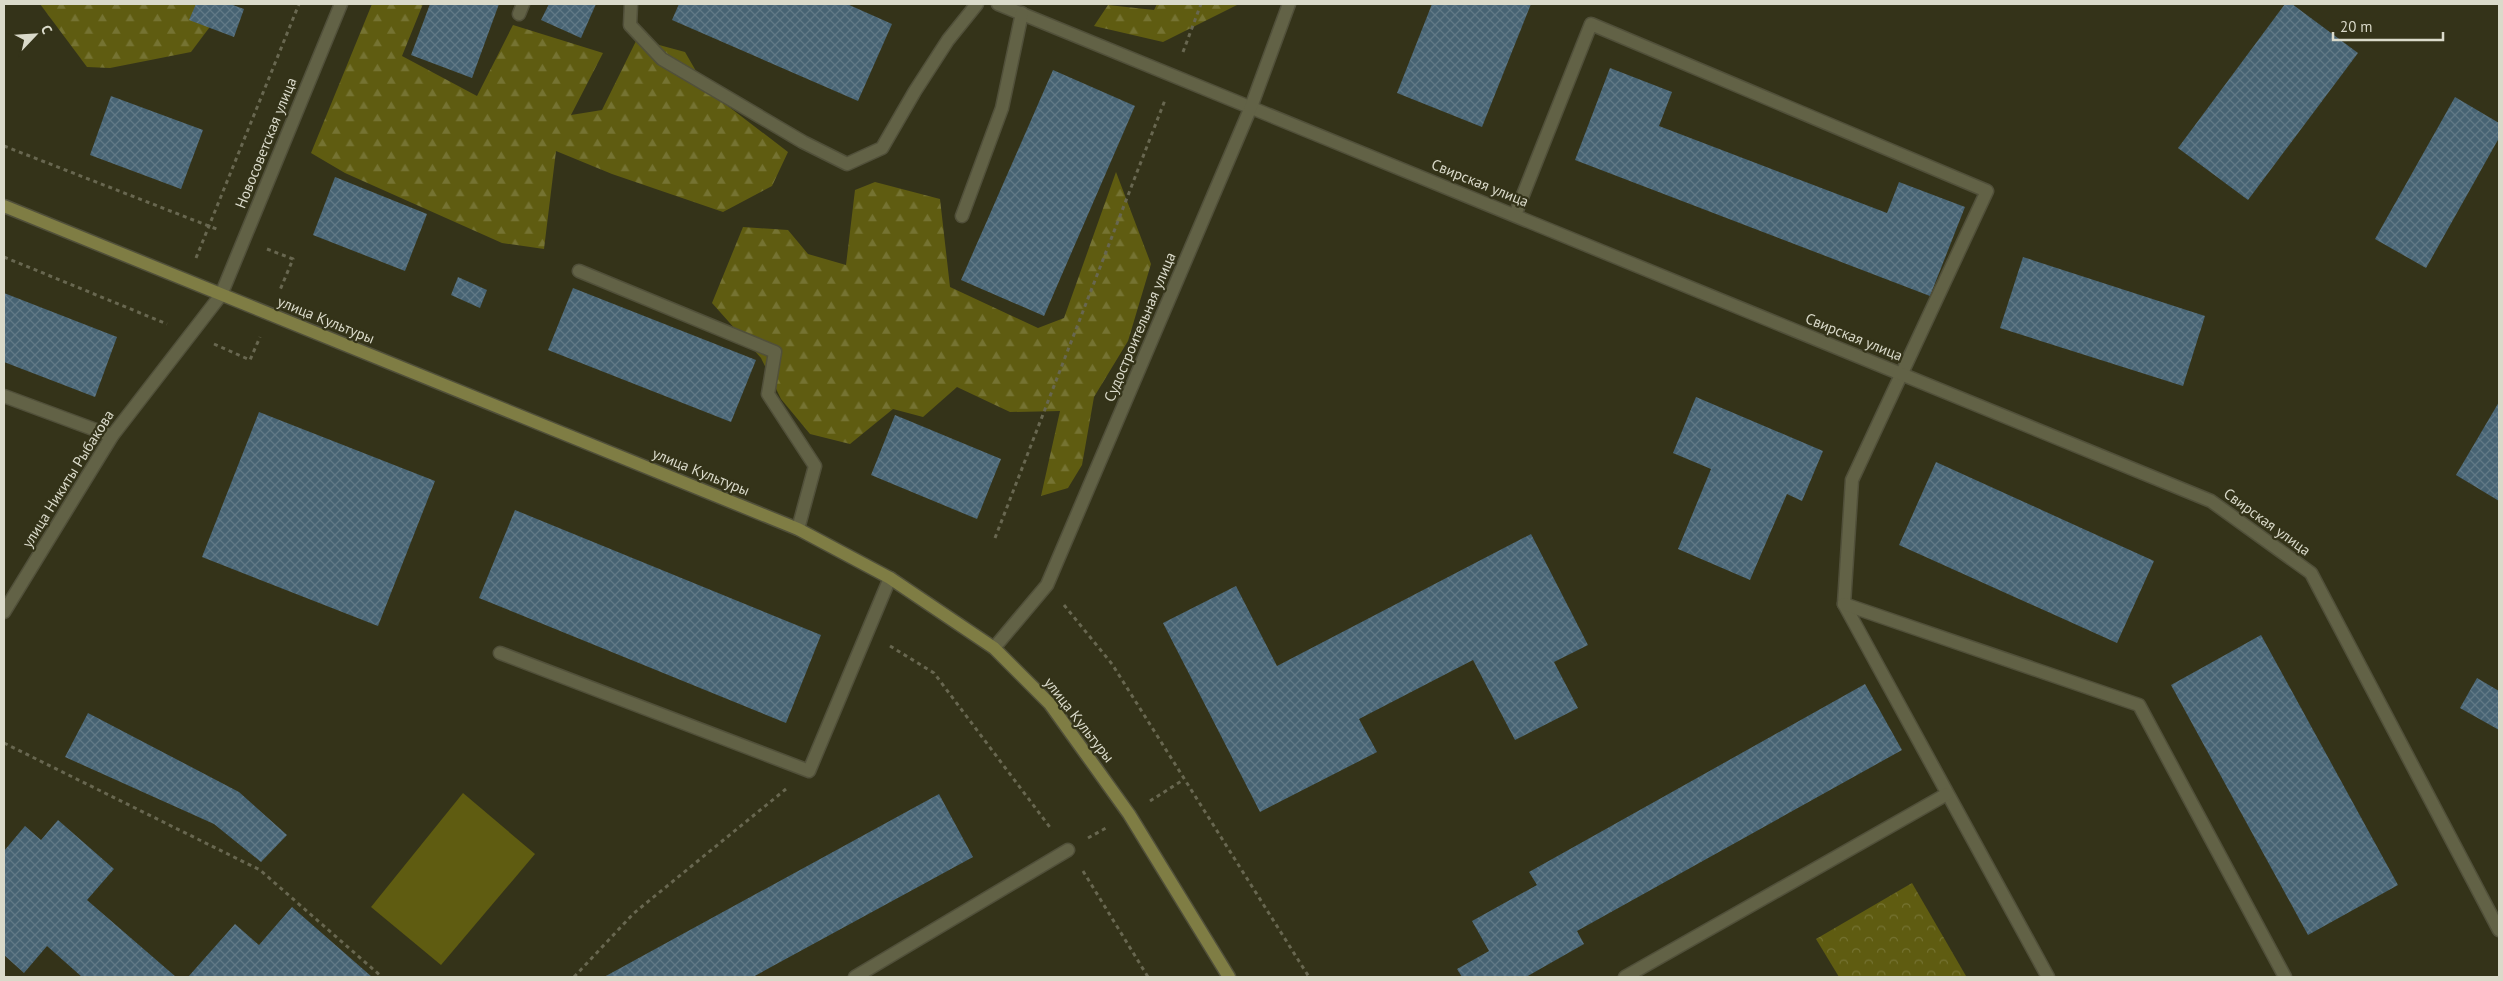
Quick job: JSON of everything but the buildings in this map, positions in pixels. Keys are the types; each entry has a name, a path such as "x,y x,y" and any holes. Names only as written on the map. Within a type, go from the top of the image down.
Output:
{"main road":[{"name":"улица Культуры","path":"4,206 798,529 890,578 994,648 1050,704 1134,822 1228,977"}],"street":[{"name":"Новосоветская улица","path":"221,295 342,4"},
{"path":"631,4 630,25 662,59 803,142 847,164 882,148 948,40 977,4"},
{"name":"Судостроительная улица","path":"994,648 1047,585 1250,107 1289,4"},
{"name":"Свирская улица","path":"1005,5 2211,501 2310,573 2499,930"},
{"path":"962,216 1002,108 1022,13"},
{"path":"1515,215 1590,24 1987,191 1903,375 1852,480 1844,604 2048,977"},
{"path":"579,271 775,352 768,394 815,466 798,529"},
{"name":"улица Никиты Рыбакова","path":"4,612 112,436 221,295"},
{"path":"4,396 112,436"},
{"path":"500,653 808,771 890,578"},
{"path":"1844,604 2139,704 2285,977"},
{"path":"1625,977 1947,794"},
{"path":"855,977 1068,850"}],"path":[{"path":"209,226 299,4"},
{"path":"995,538 1201,4"},
{"path":"4,146 293,260 250,360 4,257"},
{"path":"1047,585 1112,664 1309,977"},
{"path":"868,632 934,672 1087,876 1148,977"},
{"path":"4,743 260,870 382,977"},
{"path":"574,977 634,913 808,771"}],"green space":[{"path":"40,4 227,4 191,52 110,68 87,67"},
{"path":"372,4 423,4 402,56 477,96 513,25 603,53 571,115 602,110 637,39 685,52 707,90 788,152 772,186 723,212 612,174 556,151 544,249 502,243 345,173 311,153"},
{"path":"1157,4 1239,4 1163,42 1094,26 1108,5 1154,10"},
{"path":"1116,172 1151,264 1128,341 1094,397 1082,465 1068,488 1041,496 1060,411 1010,412 957,387 923,417 893,409 850,444 810,434 781,399 761,358 712,303 743,227 788,230 808,254 846,265 855,190 875,182 940,199 950,287 1038,328 1064,318"},
{"path":"463,793 535,854 441,965 371,907"},
{"path":"1912,883 1966,976 1839,977 1816,939"}]}
